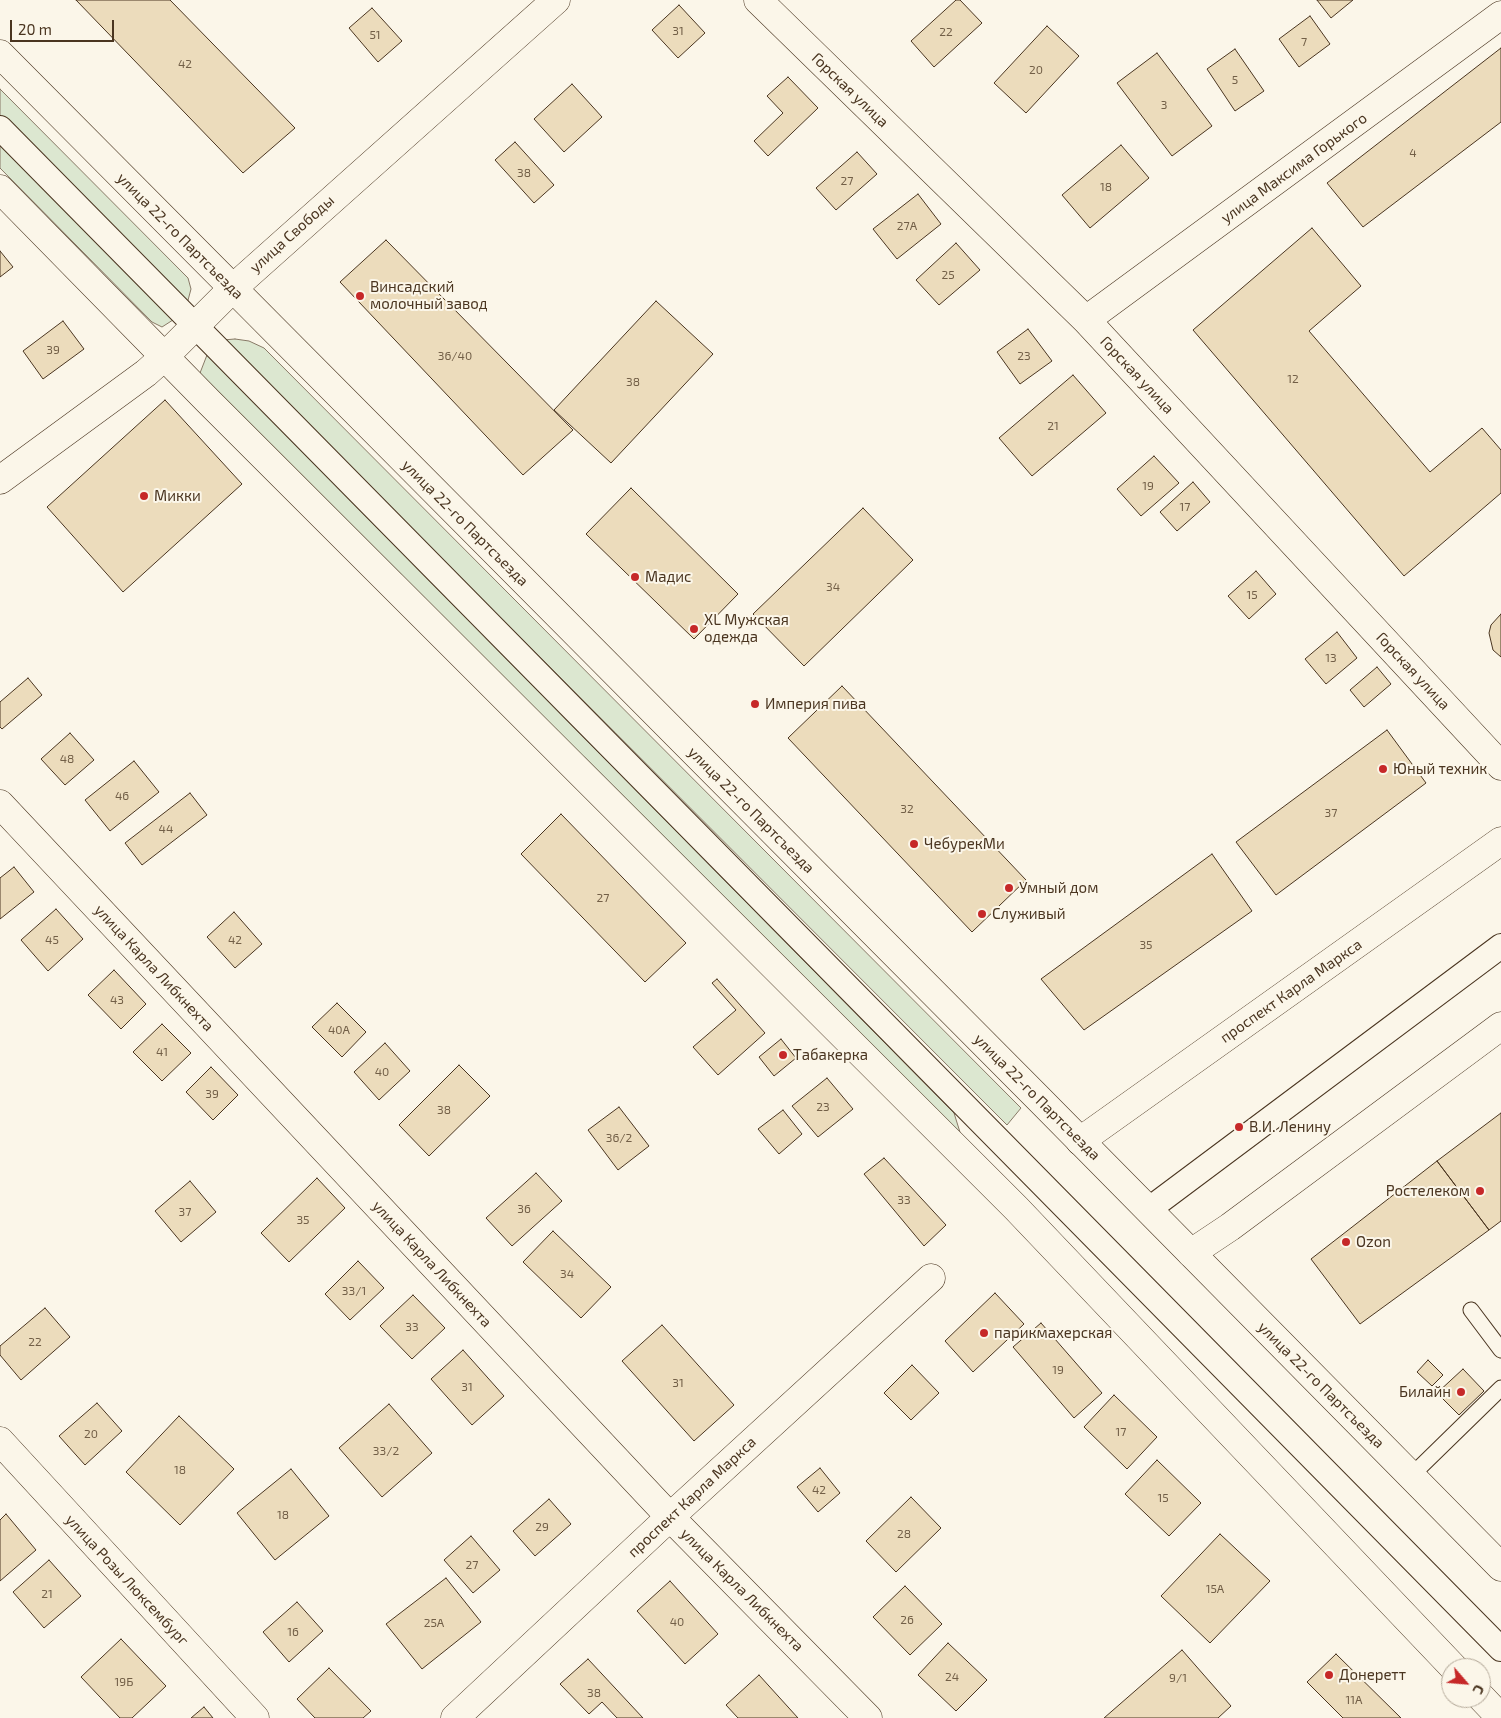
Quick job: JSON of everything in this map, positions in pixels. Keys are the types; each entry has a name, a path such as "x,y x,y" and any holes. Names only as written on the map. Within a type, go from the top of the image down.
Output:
{"street":[{"name":"улица Свободы","path":"0,480 146,373 232,289 556,0"},
{"name":"Горская улица","path":"758,0 1086,320 1501,766"},
{"name":"улица Максима Горького","path":"1086,320 1501,15"},
{"name":"улица 22-го Партсъезда","path":"0,54 1191,1252 1501,1567"},
{"path":"0,128 1501,1649"},
{"path":"0,189 164,357 1009,1201 1444,1658"},
{"name":"улица Карла Либкнехта","path":"0,804 670,1517 868,1718"},
{"name":"проспект Карла Маркса","path":"1080,1141 1501,841"},
{"path":"1148,1210 1501,946"},
{"path":"1191,1252 1230,1227 1501,1026"},
{"name":"проспект Карла Маркса","path":"455,1718 670,1517 931,1278"},
{"name":"улица Розы Люксембург","path":"0,1441 255,1718"},
{"path":"1491,1708 1501,1718"}],"lane":[{"path":"1471,1310 1501,1350"},
{"path":"1411,1476 1501,1388"}],"green space":[{"path":"0,89 188,278 191,289 187,304 0,115"},
{"path":"0,141 176,318 162,327 152,322 0,168"},
{"path":"223,340 249,341 264,348 1021,1108 1007,1125"},
{"path":"207,355 954,1113 964,1145 209,392 200,373"}],"building":[{"path":"76,0 170,0 295,128 243,173"},
{"path":"956,0 960,0 982,23 934,67 911,41"},
{"path":"1317,0 1353,0 1331,18"},
{"path":"679,5 705,33 678,58 652,30"},
{"path":"372,8 402,41 378,62 349,28"},
{"path":"1310,16 1330,44 1299,67 1279,39"},
{"path":"1047,26 1079,56 1026,113 994,83"},
{"path":"1501,48 1501,122 1363,227 1327,183"},
{"path":"1235,49 1264,91 1235,111 1207,69"},
{"path":"1157,53 1212,126 1172,156 1117,83"},
{"path":"788,77 818,108 768,156 754,141 783,113 767,96"},
{"path":"572,84 602,117 564,152 534,119"},
{"path":"515,142 554,185 534,203 495,160"},
{"path":"1121,145 1149,178 1090,228 1062,195"},
{"path":"857,152 877,174 836,210 816,188"},
{"path":"918,194 941,224 897,259 873,229"},
{"path":"1312,228 1361,286 1309,331 1430,472 1482,428 1501,450 1501,493 1404,576 1193,330"},
{"path":"386,240 573,430 523,475 340,282"},
{"path":"956,243 980,270 939,305 916,280"},
{"path":"0,251 13,267 0,277"},
{"path":"656,301 713,354 611,463 554,410"},
{"path":"63,321 84,349 43,379 23,351"},
{"path":"1028,329 1052,361 1020,384 997,352"},
{"path":"1073,375 1106,413 1032,476 999,438"},
{"name":"Микки","path":"165,400 242,484 123,592 47,507"},
{"path":"1154,456 1179,483 1141,516 1117,489"},
{"path":"1193,482 1210,502 1177,531 1160,512"},
{"path":"631,488 738,594 694,639 586,534"},
{"path":"863,508 913,560 804,666 753,614"},
{"path":"1256,571 1276,594 1249,619 1228,596"},
{"path":"1501,614 1501,657 1493,650 1489,633 1491,625"},
{"path":"1337,632 1357,658 1326,684 1305,659"},
{"path":"1377,667 1391,684 1364,707 1350,690"},
{"path":"28,678 42,695 2,729 0,727 0,702"},
{"path":"842,686 1026,880 972,932 788,738"},
{"path":"1387,730 1426,783 1276,895 1236,842"},
{"path":"70,733 94,760 65,785 41,759"},
{"path":"134,761 159,792 110,831 85,800"},
{"path":"190,793 207,815 142,865 125,843"},
{"path":"561,814 686,943 645,982 521,854"},
{"path":"1212,854 1252,911 1084,1030 1041,979"},
{"path":"14,867 34,892 0,919 0,878"},
{"path":"56,909 83,939 48,971 21,940"},
{"path":"234,912 262,944 235,968 207,937"},
{"path":"114,970 146,1004 121,1029 88,995"},
{"path":"717,979 765,1033 718,1075 693,1047 736,1010 712,983"},
{"path":"337,1003 366,1032 342,1057 312,1027"},
{"path":"162,1024 191,1053 162,1081 133,1052"},
{"path":"781,1039 796,1058 774,1076 759,1057"},
{"path":"385,1043 410,1071 379,1100 354,1072"},
{"path":"459,1065 490,1096 429,1156 399,1125"},
{"path":"211,1067 238,1095 213,1120 186,1092"},
{"path":"827,1078 853,1109 818,1137 792,1106"},
{"path":"619,1107 649,1146 618,1170 588,1130"},
{"path":"783,1110 802,1134 779,1154 758,1129"},
{"name":"Ростелеком","path":"1501,1113 1501,1221 1489,1230 1437,1161"},
{"path":"884,1158 946,1225 924,1246 864,1174"},
{"path":"1437,1161 1489,1230 1360,1324 1311,1259"},
{"path":"536,1173 562,1201 512,1246 486,1218"},
{"path":"317,1178 345,1208 289,1262 261,1233"},
{"path":"190,1181 216,1212 181,1242 155,1211"},
{"path":"553,1231 611,1287 581,1318 523,1262"},
{"path":"358,1261 384,1288 350,1320 325,1294"},
{"name":"парикмахерская","path":"995,1293 1024,1324 973,1372 945,1341"},
{"path":"413,1295 445,1328 412,1359 380,1326"},
{"path":"45,1308 70,1337 21,1380 0,1355 0,1346"},
{"path":"1041,1323 1102,1393 1074,1418 1013,1347"},
{"path":"662,1325 734,1405 694,1441 622,1361"},
{"path":"463,1350 504,1396 472,1425 431,1379"},
{"path":"1428,1360 1443,1375 1432,1386 1417,1372"},
{"path":"912,1365 939,1393 911,1420 884,1393"},
{"name":"Билайн","path":"1463,1369 1484,1391 1459,1415 1437,1393"},
{"path":"1114,1395 1157,1437 1127,1469 1084,1427"},
{"path":"97,1403 122,1431 85,1465 59,1436"},
{"path":"389,1404 432,1453 382,1497 339,1448"},
{"path":"179,1416 234,1469 180,1525 126,1472"},
{"path":"1157,1460 1201,1503 1169,1536 1125,1494"},
{"path":"820,1468 840,1493 818,1512 797,1487"},
{"path":"291,1469 329,1516 275,1560 237,1513"},
{"path":"911,1497 941,1528 896,1572 866,1541"},
{"path":"549,1499 571,1524 535,1556 513,1531"},
{"path":"6,1514 36,1550 0,1581 0,1520"},
{"path":"1220,1534 1270,1581 1210,1643 1161,1596"},
{"path":"471,1536 500,1570 473,1593 444,1560"},
{"path":"49,1560 81,1596 44,1628 13,1592"},
{"path":"446,1578 481,1622 422,1669 386,1624"},
{"path":"670,1581 718,1634 685,1664 637,1611"},
{"path":"905,1586 942,1624 910,1655 873,1617"},
{"path":"297,1602 323,1631 289,1662 263,1632"},
{"path":"121,1639 166,1686 132,1718 120,1718 81,1677"},
{"path":"948,1643 987,1680 956,1711 918,1675"},
{"path":"1182,1650 1231,1706 1218,1718 1104,1718"},
{"path":"1336,1654 1401,1718 1343,1718 1307,1682"},
{"path":"588,1659 643,1718 617,1718 602,1702 589,1714 560,1684"},
{"path":"329,1668 371,1711 363,1718 315,1718 297,1699"},
{"path":"759,1675 798,1718 738,1718 726,1705"},
{"path":"204,1707 213,1718 191,1718"}],"place":[{"name":"Винсадский молочный завод","path":"360,296"},
{"name":"Микки","path":"144,496"},
{"name":"Мадис","path":"635,577"},
{"name":"XL Мужская одежда","path":"694,629"},
{"name":"Империя пива","path":"755,704"},
{"name":"Юный техник","path":"1383,769"},
{"name":"ЧебурекМи","path":"914,844"},
{"name":"Умный дом","path":"1009,888"},
{"name":"Служивый","path":"982,914"},
{"name":"Табакерка","path":"783,1055"},
{"name":"В.И. Ленину","path":"1239,1127"},
{"name":"Ростелеком","path":"1480,1191"},
{"name":"Ozon","path":"1346,1242"},
{"name":"парикмахерская","path":"984,1333"},
{"name":"Билайн","path":"1461,1392"},
{"name":"Донеретт","path":"1329,1675"}]}
